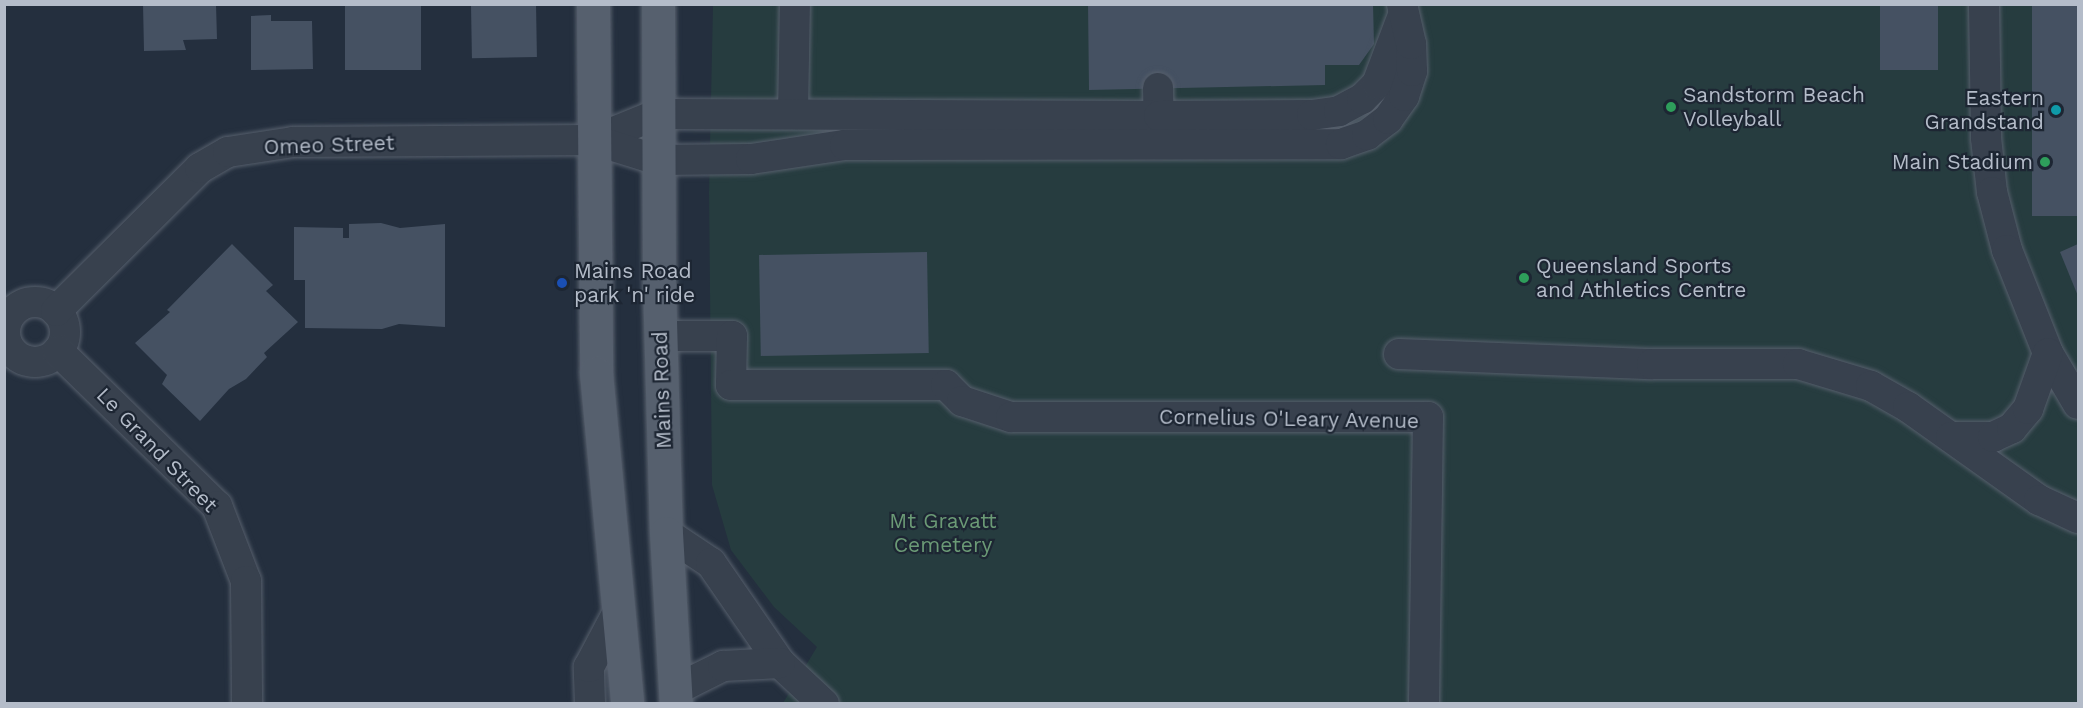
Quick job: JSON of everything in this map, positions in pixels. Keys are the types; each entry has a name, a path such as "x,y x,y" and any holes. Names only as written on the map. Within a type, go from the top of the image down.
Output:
{"main road":[{"path":"593,4 596,373 627,704"},
{"name":"Mains Road","path":"658,4 660,336 666,533 676,697"}],"street":[{"path":"794,114 795,4"},
{"path":"1984,4 1986,138 1992,192 2007,250 2048,352 2079,404"},
{"path":"594,140 658,114 794,114 1159,116 1341,144 1367,135 1388,119 1404,96 1412,71 1411,44 1402,11"},
{"path":"594,140 658,160 751,159 845,145 1159,116"},
{"name":"Omeo Street","path":"56,311 175,189 200,168 228,152 293,142 594,140"},
{"path":"39,302 56,311 65,328 58,351 38,362 10,359 5,331 10,305 39,302"},
{"name":"Cornelius O'Leary Avenue","path":"660,336 732,336 731,385 946,385 962,401 1011,417 1428,417 1424,704"},
{"name":"Le Grand Street","path":"58,351 217,506 246,581 247,704"},
{"path":"1951,437 1993,437 2012,428 2028,410 2048,352"},
{"path":"1399,354 1652,364 1798,364 1871,386 1951,437 2039,500 2079,518"},
{"path":"666,533 711,563 780,663 824,704"},
{"path":"590,704 589,667 617,614"},
{"path":"676,697 723,666 780,663"}],"green space":[{"name":"Mt Gravatt Cemetery","path":"713,5 2078,5 2078,703 783,703 817,647 774,607 731,550 712,485 709,192"}],"building":[{"path":"143,4 216,4 217,39 183,40 186,50 144,51"},
{"path":"345,4 421,4 421,70 345,70"},
{"path":"536,4 537,57 472,58 471,5"},
{"path":"1088,4 1373,4 1374,44 1359,65 1325,65 1325,85 1089,90"},
{"path":"1880,4 1938,4 1938,70 1880,70"},
{"name":"Eastern Grandstand","path":"2032,4 2078,4 2078,216 2032,216"},
{"path":"271,15 271,21 312,21 313,69 251,70 251,16"},
{"path":"381,223 400,228 445,224 445,327 399,324 382,329 305,328 305,280 294,280 294,227 343,228 343,238 349,238 349,224"},
{"path":"232,244 273,285 266,291 298,322 264,353 267,357 246,379 229,389 200,421 162,384 167,375 135,343 170,312 167,310"},
{"path":"2078,244 2078,296 2060,252"},
{"path":"927,252 929,353 761,356 759,255"}],"place":[{"name":"Sandstorm Beach Volleyball","path":"1671,107"},
{"name":"Eastern Grandstand","path":"2056,110"},
{"name":"Main Stadium","path":"2045,162"},
{"name":"Queensland Sports and Athletics Centre","path":"1524,278"},
{"name":"Mains Road park 'n' ride","path":"562,283"}]}
